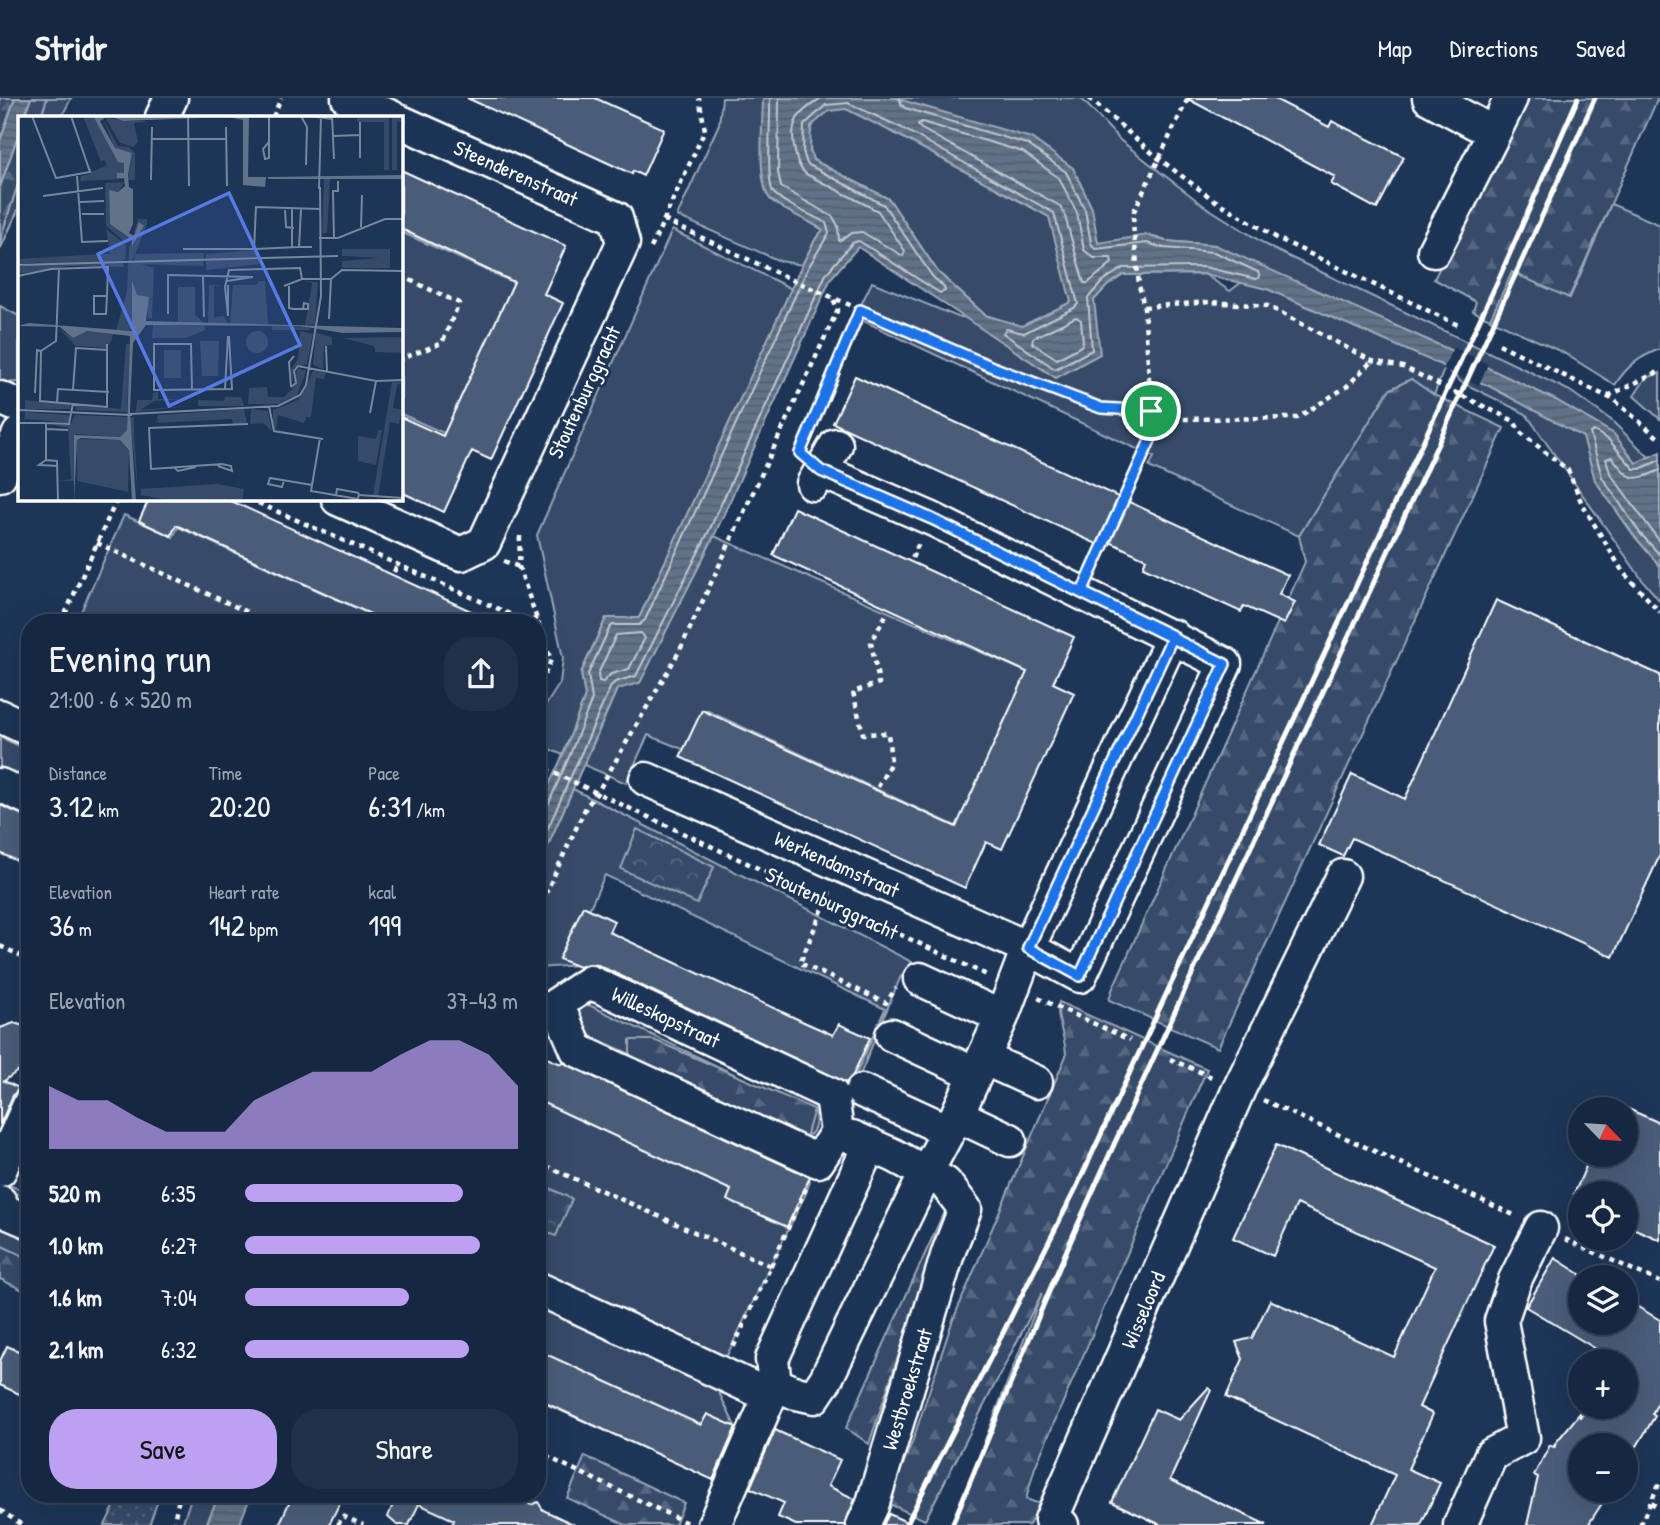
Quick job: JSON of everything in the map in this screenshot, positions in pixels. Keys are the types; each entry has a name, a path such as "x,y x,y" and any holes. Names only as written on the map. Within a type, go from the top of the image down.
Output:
{"street":[{"path":"162,116 171,98"},
{"path":"348,98 389,116"},
{"path":"1429,98 1494,133"},
{"path":"1434,251 1511,98"},
{"name":"Steenderenstraat","path":"402,122 616,218 620,233"},
{"name":"Stoutenburggracht","path":"340,500 461,554 484,543 623,243 620,233"},
{"path":"0,398 18,406"},
{"path":"0,475 18,436"},
{"path":"546,1292 722,1374 773,1390 814,1397 826,1379 953,1123 1002,1017 1028,948 1173,636 932,519 820,457"},
{"name":"Werkendamstraat","path":"646,779 1028,948 1080,976 1225,664 1173,636"},
{"path":"0,716 21,726"},
{"path":"0,785 21,795"},
{"name":"Wisseloord","path":"1054,1523 1239,1089 1343,876"},
{"path":"912,972 1002,1017"},
{"name":"Willeskopstraat","path":"818,1161 577,1050 557,1004 590,982 832,1095 837,1132"},
{"path":"892,1035 979,1066 1035,1082"},
{"path":"862,1091 1010,1140"},
{"path":"0,1170 21,1123"},
{"path":"818,1161 837,1132 870,1144 926,1173"},
{"path":"714,1525 773,1390 772,1359 870,1144"},
{"name":"Westbroekstraat","path":"867,1516 948,1253 965,1209 945,1183 926,1173"},
{"path":"0,1202 4,1211 21,1218"},
{"path":"1460,1525 1491,1455 1523,1438 1501,1321 1515,1280 1541,1228"}],"path":[{"path":"273,116 281,98"},
{"path":"649,252 705,130 699,98"},
{"path":"1089,98 1158,158 1211,198 1277,238 1458,325"},
{"path":"1082,592 1153,434 1144,307 1133,224 1134,211 1188,98"},
{"path":"664,220 788,278 990,366 1101,408 1151,411 1175,419 1297,418 1346,387 1372,360"},
{"path":"402,276 459,303 442,344 402,359"},
{"path":"546,893 586,807 597,793 680,650 838,309 833,298"},
{"path":"1144,307 1210,302 1268,306 1372,360 1403,367 1514,421 1520,432 1568,470 1581,504 1623,572 1660,612"},
{"path":"820,457 860,310"},
{"path":"1499,344 1608,397 1660,439"},
{"path":"1608,397 1660,372"},
{"path":"65,614 117,500"},
{"path":"251,500 510,614"},
{"path":"520,529 519,567 536,614"},
{"path":"97,543 251,614"},
{"path":"394,572 398,563"},
{"path":"878,787 891,762 888,733 863,734 853,692 879,683 871,642 886,615"},
{"path":"546,645 551,660 546,671"},
{"name":"Stoutenburggracht","path":"546,768 920,945 1130,1040"},
{"path":"841,866 800,963 886,1003 912,972 920,945"},
{"path":"0,946 21,956"},
{"path":"1170,1059 1660,1282"},
{"path":"722,1374 818,1161"},
{"path":"546,1166 771,1266"},
{"path":"546,1456 691,1525"},
{"path":"1640,1525 1660,1482"},
{"path":"173,1525 178,1503"},
{"path":"1651,1503 1660,1508"},
{"path":"0,1510 22,1525"},
{"path":"338,1525 343,1516 363,1525"}],"green space":[{"path":"0,98 15,98 0,141"},
{"path":"31,98 47,98 41,116 24,116"},
{"path":"47,98 71,98 62,116 41,116"},
{"path":"722,98 763,98 763,133 780,206 824,230 816,238 802,265 780,261 677,216 719,124"},
{"path":"831,98 1081,98 1120,140 1164,175 1203,205 1273,249 1570,391 1611,420 1660,468 1660,498 1636,463 1595,480 1635,537 1660,566 1660,601 1643,581 1526,414 1461,382 1445,367 1434,395 1411,379 1389,390 1299,536 1149,467 1154,457 855,317 872,282 958,317 994,318 985,315 938,272 889,199 813,160 809,141 812,127","holes":["1147,235 1166,241 1215,245 1267,289 1242,282 1230,291 1204,274 1123,275 1107,286 1094,300 1047,314 1072,302"]},
{"path":"1509,98 1658,98 1569,298 1512,272 1490,319 1473,311 1476,302 1434,279"},
{"path":"18,135 18,184 0,247 0,187"},
{"path":"18,184 18,210 0,250 3,230"},
{"path":"1611,204 1660,225 1660,349 1634,363 1615,385 1562,352 1490,319 1512,272 1570,298"},
{"path":"672,230 792,289 639,618 606,618 581,673 585,696 563,755 546,748 546,705 560,683 563,658 537,535"},
{"path":"402,232 517,284 448,435 402,414"},
{"path":"0,306 18,315 18,382 0,383"},
{"path":"1660,373 1660,419 1634,396 1646,378"},
{"path":"1411,379 1434,395 1504,428 1218,1048 1109,1000 1305,562 1299,536 1389,390"},
{"path":"124,515 173,537 178,527 369,614 80,614"},
{"path":"714,536 1031,674 960,828 706,710 687,751 648,735 626,783 584,765 617,689 640,682"},
{"path":"0,737 21,747 21,777 0,767"},
{"path":"573,789 912,962 900,978 850,1099 849,1090 885,1009 605,875 566,959 579,965 546,967 546,850"},
{"path":"637,829 714,867 697,904 621,869"},
{"path":"1059,1002 1207,1069 1035,1467 1026,1499 1040,1504 1029,1525 952,1525 1042,1293 925,1520 887,1503 912,1443 952,1322 1066,1056 1058,1015"},
{"path":"589,1005 814,1112 814,1130 810,1135 575,1029 573,1017 578,1007"},
{"path":"630,1040 654,1040 814,1109 805,1141 630,1060"},
{"path":"546,1059 810,1181 714,1382 737,1430 714,1480 546,1404"},
{"path":"6,1184 21,1190 21,1206 14,1203"},
{"path":"546,1186 572,1199 556,1236 546,1232"},
{"path":"943,1214 931,1258 869,1444 846,1428"},
{"path":"0,1215 21,1226 21,1255 2,1246 0,1250"},
{"path":"2,1246 21,1255 21,1289 0,1279"},
{"path":"585,1456 684,1503 675,1525 626,1525 567,1498"},
{"path":"116,1503 157,1503 149,1525 105,1525"},
{"path":"189,1503 216,1503 206,1525 182,1525"}],"water":[{"path":"15,98 31,98 24,116 18,116 18,135 0,187 0,141"},
{"path":"763,98 895,98 1031,138 1073,168 1092,208 1098,243 1147,235 1165,241 1215,245 1556,400 1614,434 1636,463 1660,452 1660,566 1635,537 1595,480 1583,437 1489,386 1267,289 1204,274 1123,275 1107,286 1094,300 1100,354 1056,378 858,247 831,278 714,536 640,683 617,689 546,850 546,791 585,696 581,673 606,618 639,618 802,265 823,230 771,200 763,181","holes":["846,109 1049,217 1071,302 1022,326 985,315 938,272 889,199 813,160 810,151 811,126 829,111"]},
{"path":"216,1503 248,1503 239,1525 206,1525"}],"pier":[{"path":"1453,347 1488,364 1479,385 1443,369"}],"building":[{"path":"467,98 595,98 664,129 643,176 633,171 632,174"},
{"path":"1186,98 1273,98 1329,127 1332,121 1404,157 1377,209 1331,184 1335,177"},
{"path":"402,170 566,246 544,294 563,303 542,349 491,460 472,451 444,512 402,492 402,417 443,436 514,282 402,229"},
{"path":"855,376 1288,575 1279,594 1295,602 1284,624 1244,606 1241,612 1143,567 1146,559 1104,539 1101,546 833,423"},
{"path":"149,500 229,500 477,614 370,614 176,525 171,536 139,521"},
{"path":"794,508 1074,637 1053,683 1074,693 1002,849 986,842 965,888 680,757 702,710 956,827 1027,672 773,555"},
{"path":"1496,600 1660,675 1660,855 1613,957 1352,838 1343,856 1319,845 1352,774 1405,799"},
{"path":"0,805 21,814 21,863 0,853"},
{"path":"583,906 614,921 609,932 806,1023 833,1035 839,1024 870,1038 853,1075 846,1083 598,965 579,967 559,959"},
{"path":"14,1023 21,1025 21,1069 4,1081 19,1088 13,1095 0,1125 0,1028"},
{"path":"546,1058 561,1064 562,1062 810,1177 787,1227 727,1200 731,1190 546,1104"},
{"path":"1638,1113 1660,1123 1660,1240 1638,1230 1638,1181 1580,1181 1586,1167 1638,1167"},
{"path":"1276,1145 1494,1245 1419,1407 1433,1414 1408,1469 1440,1483 1421,1525 1372,1525 1395,1475 1226,1397 1243,1359 1236,1342 1252,1338 1270,1300 1394,1357 1435,1267 1297,1204 1273,1256 1233,1238"},
{"path":"1555,1258 1568,1266 1568,1332 1526,1307"},
{"path":"1638,1307 1660,1320 1660,1399 1652,1414 1655,1416 1638,1444 1638,1433 1568,1433 1568,1503 1602,1503 1588,1525 1527,1525 1538,1477 1534,1475 1550,1445 1555,1446 1575,1419 1638,1419 1638,1349 1596,1349 1573,1335 1638,1335"},
{"path":"7,1346 21,1352 21,1395 0,1385 0,1361"},
{"path":"546,1354 701,1425 707,1414 736,1427 713,1480 546,1403"},
{"path":"1208,1388 1211,1390 1170,1480 1267,1525 1161,1525 1112,1502 1155,1409 1179,1420"},
{"path":"775,1430 840,1460 828,1486 855,1499 845,1525 796,1525 778,1517 784,1503 750,1488"},
{"path":"289,1503 340,1503 329,1525 279,1525"},
{"path":"393,1503 539,1503 543,1510 575,1525 452,1525 454,1520 419,1504 409,1525 397,1525 388,1517"},
{"path":"889,1514 913,1525 883,1525"}],"railway":[{"path":"906,1525 1078,1184 1499,278 1578,98"},
{"path":"952,1525 1083,1213 1469,378 1595,98"}],"route":[{"path":"1151,411 1101,408 990,366 860,310 800,453 821,471 932,519 1082,592 1173,636 1225,664 1080,976 1028,948 1173,636 1082,592 1153,434 1151,411"}]}
